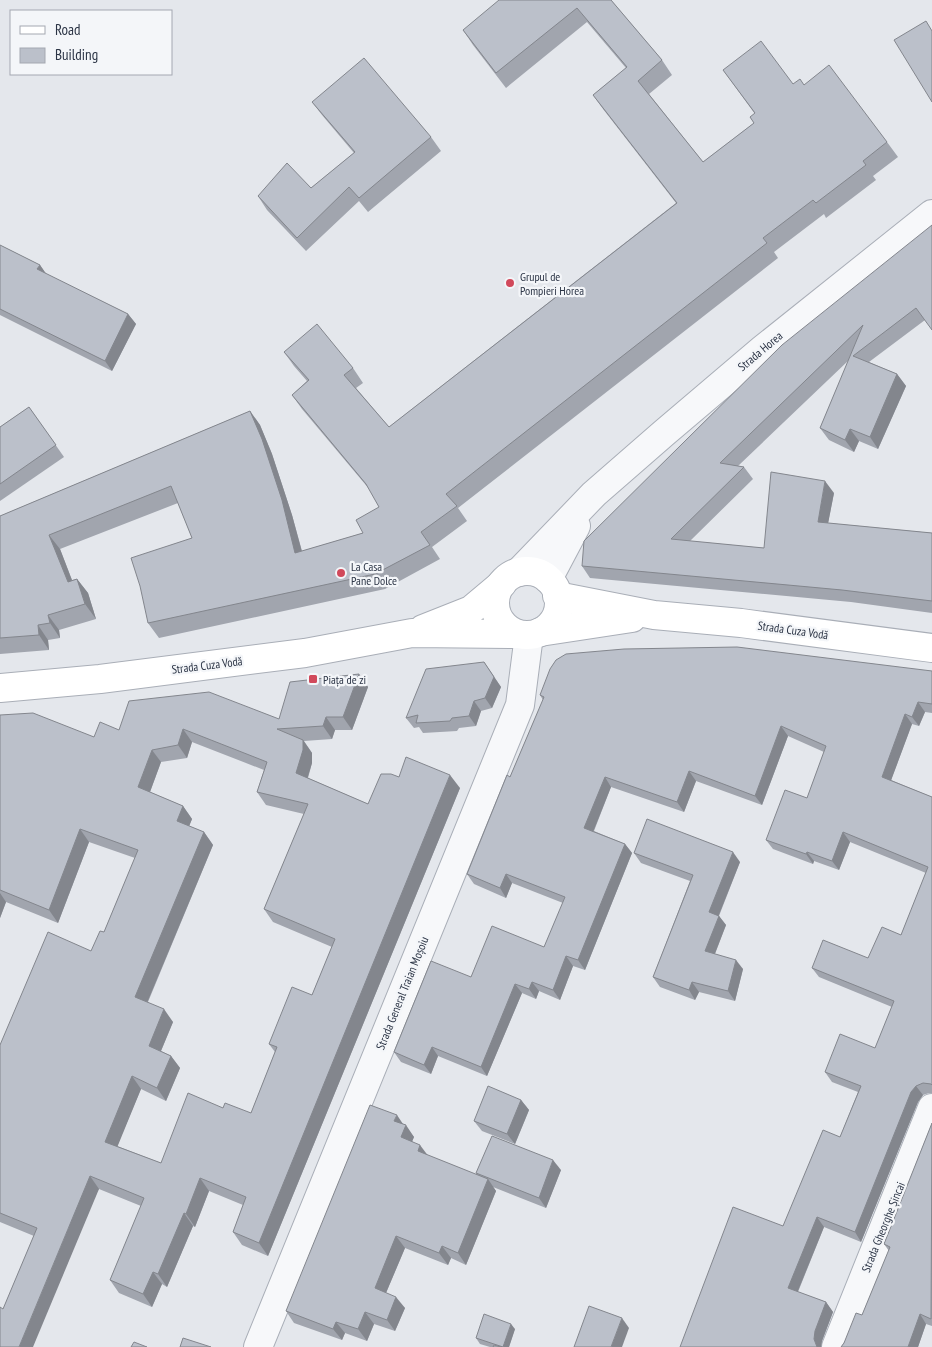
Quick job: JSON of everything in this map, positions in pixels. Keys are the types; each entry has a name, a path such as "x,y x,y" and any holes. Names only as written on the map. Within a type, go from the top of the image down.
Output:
{"main road":[{"path":"530,572 539,574 552,587 558,606 555,617 549,626 529,634 506,628 498,619 495,607 496,595 511,578 530,572"},
{"name":"Strada Cuza Vodă","path":"0,688 100,679 306,653 412,633 471,610 511,578"},
{"name":"Strada Cuza Vodă","path":"552,587 654,615 741,623 932,648"},
{"name":"Strada Cuza Vodă","path":"412,633 529,634 654,615"}],"street":[{"name":"Strada Horea","path":"511,578 594,494 763,348 932,214"},
{"name":"Strada Horea","path":"552,587 594,494"},
{"name":"Strada General Traian Moșoiu","path":"258,1347 520,704 529,634"},
{"name":"Strada Gheorghe Șincai","path":"836,1347 932,1108"}],"building":[{"path":"499,0 611,0 662,60 638,81 703,162 754,123 750,117 755,113 723,70 761,41 793,84 800,79 804,85 829,65 887,142 863,161 866,165 816,203 813,200 763,238 767,243 446,494 457,506 421,532 430,545 375,574 148,623 140,586 131,558 192,538 171,486 49,535 68,582 77,579 85,604 48,615 50,623 38,625 39,635 0,638 0,516 250,411 262,439 282,500 295,553 363,533 356,520 379,507 366,484 292,395 309,380 284,352 317,324 353,368 344,375 389,427 677,203 593,95 627,67 577,8 496,73 463,30"},
{"path":"926,21 932,31 932,102 894,40"},
{"path":"364,58 431,137 359,198 349,187 297,238 258,196 287,163 311,188 355,152 312,102"},
{"path":"932,225 932,330 916,308 853,356 897,374 870,437 850,429 845,440 820,428 863,325 720,463 744,467 671,539 764,548 771,472 825,481 818,522 932,533 932,601 842,590 582,566 584,541 782,345"},
{"path":"0,245 40,265 37,269 128,314 105,361 0,309"},
{"path":"29,407 56,445 0,484 0,427"},
{"path":"737,647 932,671 932,704 918,702 912,717 905,714 882,777 932,797 932,1085 923,1083 916,1086 911,1092 855,1232 817,1217 788,1288 826,1302 815,1331 814,1339 817,1347 680,1347 733,1207 783,1226 823,1130 840,1137 861,1086 825,1072 840,1034 875,1048 894,1001 812,968 823,940 868,958 882,927 901,935 928,867 843,832 832,861 766,840 785,790 807,798 826,746 781,726 755,796 689,771 677,802 605,777 584,828 625,844 578,960 566,956 553,990 532,982 529,989 515,984 481,1067 432,1047 424,1065 394,1052 431,961 471,977 492,926 544,947 565,897 506,874 500,888 467,874 507,775 510,777 544,697 540,695 550,669 556,660 566,654 624,649"},
{"path":"484,662 494,677 485,698 474,701 469,716 452,718 450,721 416,723 418,715 406,718 426,669"},
{"path":"359,674 343,717 326,717 323,726 277,729 303,740 303,750 296,773 368,804 381,774 391,774 399,777 406,757 450,775 259,1243 233,1232 246,1197 200,1178 186,1214 184,1213 158,1274 153,1272 143,1294 110,1280 144,1198 90,1176 19,1347 0,1347 0,1307 3,1309 37,1228 0,1213 0,1045 48,932 91,951 100,931 104,932 138,850 80,829 49,910 0,890 0,715 33,713 94,737 100,722 119,730 129,701 209,692 279,719 290,682","holes":["183,729 267,762 257,792 308,804 264,909 335,939 312,995 292,987 269,1044 277,1047 251,1113 225,1103 223,1108 188,1093 161,1163 105,1142 132,1076 157,1088 171,1056 149,1046 164,1009 135,997 204,832 177,821 183,806 138,787 152,750 178,745"]},
{"path":"647,819 733,852 709,912 719,916 705,951 736,960 728,991 692,982 689,990 653,977 693,875 634,853"},
{"path":"488,1086 521,1100 507,1134 474,1121"},
{"path":"370,1105 397,1115 394,1121 406,1125 401,1137 420,1145 418,1151 488,1179 458,1253 442,1246 439,1253 396,1236 375,1288 396,1297 387,1320 365,1312 358,1329 336,1322 333,1329 286,1311"},
{"path":"932,1123 931,1319 920,1314 908,1347 841,1347 856,1313 862,1315 890,1247 884,1244"},
{"path":"492,1136 553,1160 539,1198 476,1173"},
{"path":"589,1306 622,1318 611,1347 574,1347"},
{"path":"484,1314 511,1324 503,1347 476,1338"},
{"path":"183,1338 211,1347 180,1347"},
{"path":"134,1342 147,1347 131,1347"}],"place":[{"name":"Grupul de Pompieri Horea","path":"510,283"},
{"name":"La Casa Pane Dolce","path":"341,573"},
{"name":"Piața de zi","path":"313,679"}]}
